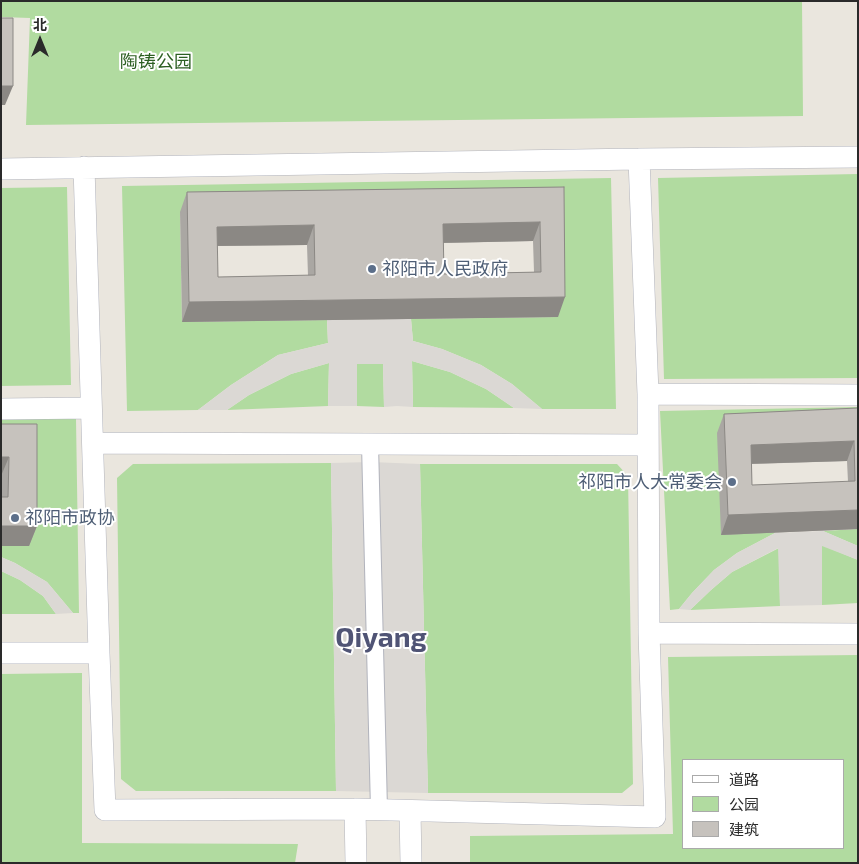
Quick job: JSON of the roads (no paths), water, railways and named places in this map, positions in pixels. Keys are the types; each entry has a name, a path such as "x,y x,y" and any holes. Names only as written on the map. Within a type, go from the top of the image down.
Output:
{"street":[{"path":"1,169 858,157"},
{"path":"84,167 105,810 379,810 655,817 649,633 648,394 639,159"},
{"path":"648,394 858,395"},
{"path":"1,409 92,408"},
{"path":"93,443 648,444"},
{"path":"370,444 379,810"},
{"path":"649,633 858,634"},
{"path":"1,653 99,653"},
{"path":"355,810 356,863"},
{"path":"410,811 411,863"}],"place":[{"name":"祁阳市人民政府","path":"372,269"},
{"name":"祁阳市人大常委会","path":"732,482"},
{"name":"祁阳市政协","path":"15,518"}],"district":[{"name":"Qiyang","path":"381,638"}],"park label":[{"name":"陶铸公园","path":"156,62"}]}
